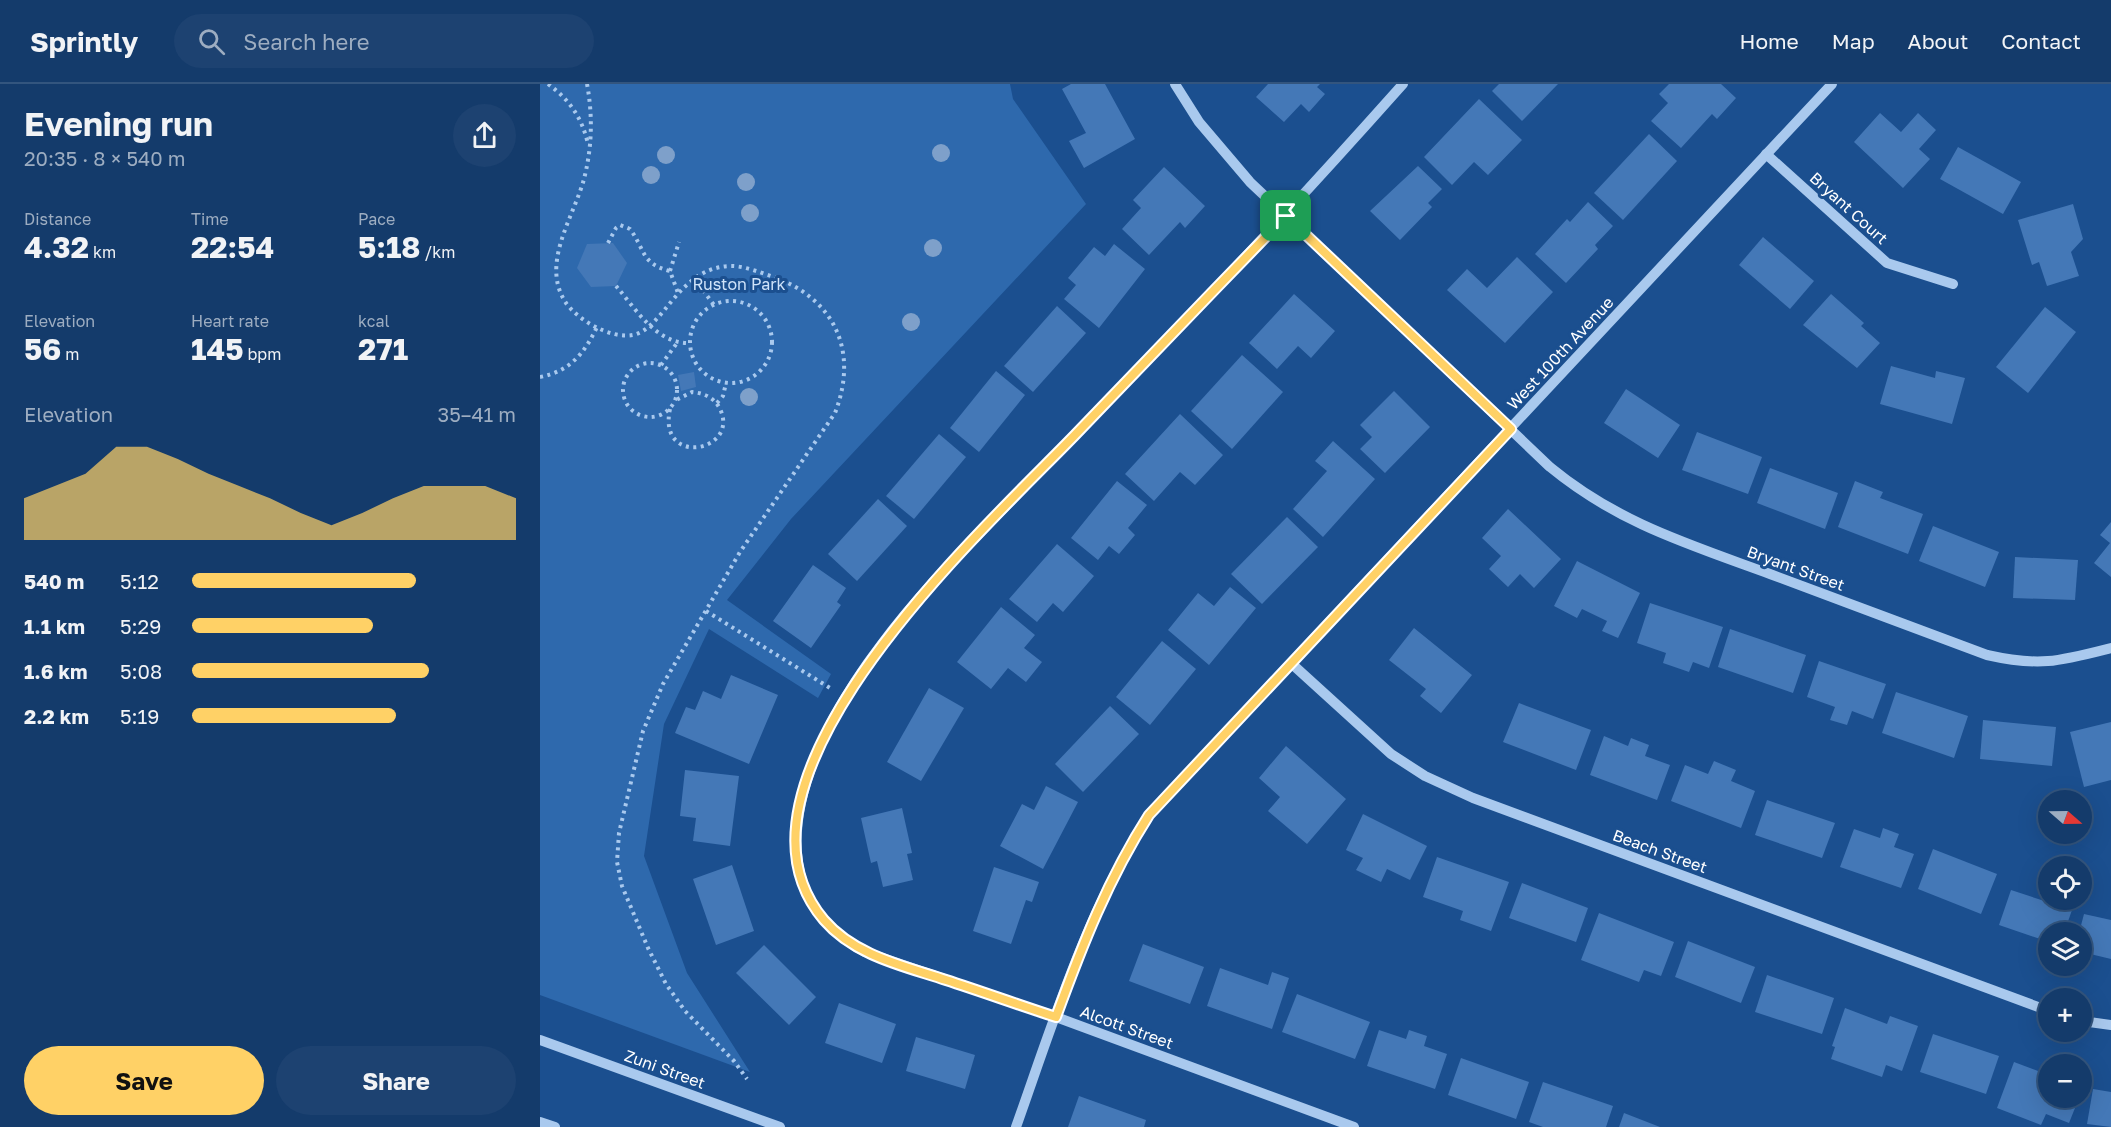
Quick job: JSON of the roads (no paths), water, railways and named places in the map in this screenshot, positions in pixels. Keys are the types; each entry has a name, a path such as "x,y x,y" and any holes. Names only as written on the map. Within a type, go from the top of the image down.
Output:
{"street":[{"name":"Bryant Street","path":"1175,84 1221,151 1286,216 1573,486 1628,520 1987,655 2037,663 2065,661 2111,648"},
{"name":"Alcott Street","path":"1354,1127 1056,1017 887,960 848,943 824,920 807,892 797,858 795,835 804,787 832,721 882,643 948,566 1286,216 1403,84"},
{"name":"West 100th Avenue","path":"1016,1127 1084,939 1107,888 1149,815 1833,84"},
{"name":"Bryant Court","path":"1766,154 1887,263 1953,284"},
{"name":"Beach Street","path":"1292,664 1390,754 1425,776 1473,798 2038,1007"},
{"path":"2092,1022 2111,1025"},
{"name":"Zuni Street","path":"540,1040 780,1127"},
{"path":"540,1122 555,1127"}],"park label":[{"name":"Ruston Park","path":"739,284"}]}
